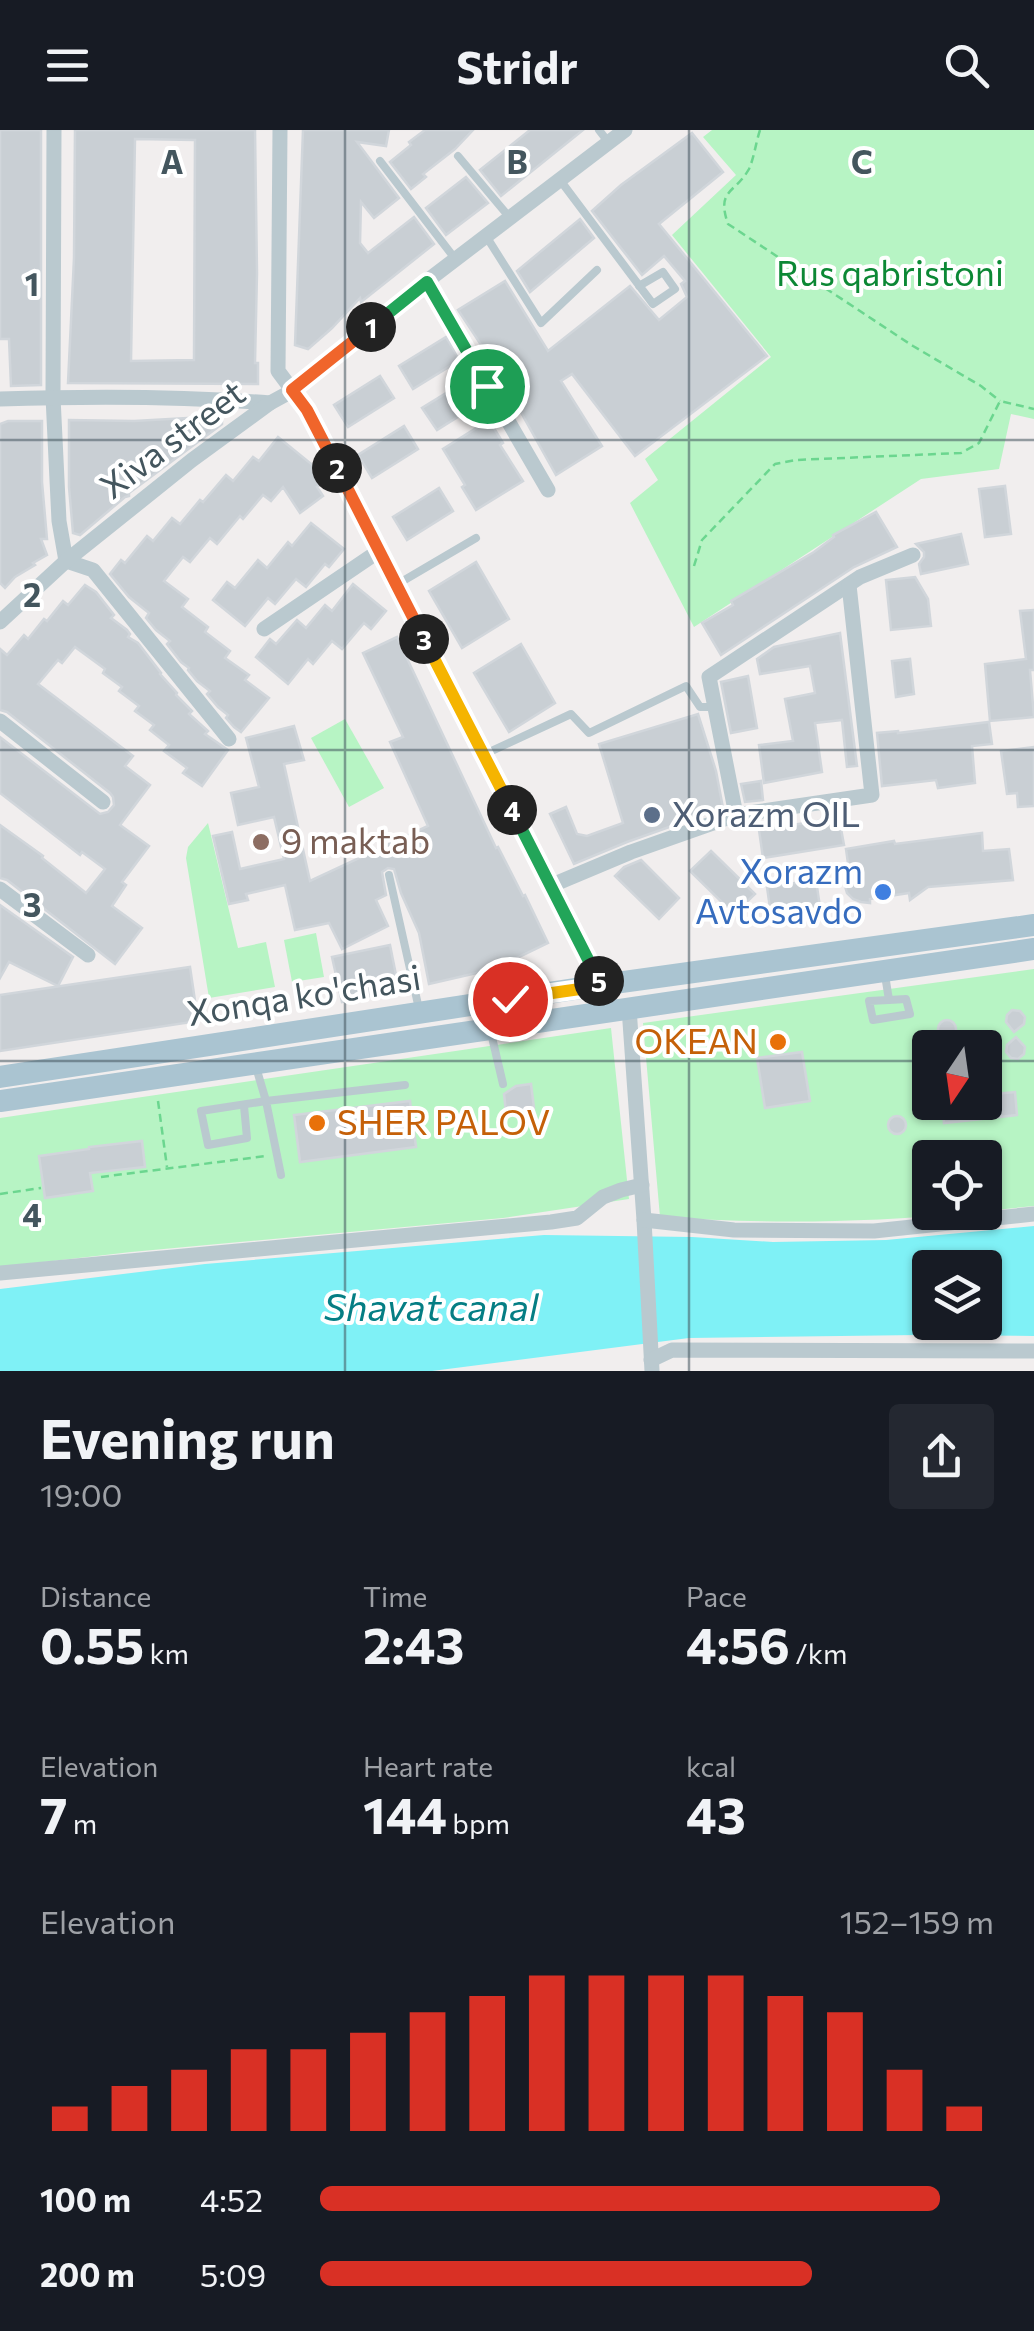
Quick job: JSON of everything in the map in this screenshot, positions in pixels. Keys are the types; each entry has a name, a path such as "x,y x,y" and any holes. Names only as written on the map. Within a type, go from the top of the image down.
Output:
{"main road":[{"name":"Xonqa ko'chasi","path":"0,1078 1034,924"},
{"name":"Xonqa ko'chasi","path":"0,1101 1034,949"}],"street":[{"path":"54,130 54,397 59,521 66,561 93,570 229,740"},
{"path":"280,130 278,371 307,410 601,986"},
{"name":"Xiva street","path":"0,622 66,561 192,460 292,390 560,180 604,136 625,130"},
{"path":"427,282 548,490"},
{"path":"0,398 270,403"},
{"path":"264,629 379,551"},
{"path":"736,815 709,677 860,577 913,555"},
{"path":"550,886 736,815 872,795 849,585"},
{"path":"0,721 103,802"},
{"path":"0,889 88,955"},
{"path":"628,1008 652,1365"},
{"path":"0,1273 550,1222 577,1218 603,1198 642,1185"},
{"path":"644,1220 734,1230 874,1231 1034,1214"},
{"path":"652,1365 672,1350 1034,1351"}],"lane":[{"path":"458,156 510,218"},
{"path":"380,161 456,260"},
{"path":"560,180 653,304 675,289 663,272 640,286"},
{"path":"486,236 541,323 597,270"},
{"path":"396,584 476,538"},
{"path":"483,755 571,714 588,733 686,686 700,707 714,707"},
{"path":"389,875 420,1013"},
{"path":"884,971 889,1000"},
{"path":"906,998 910,1014 874,1020 870,1001 889,1000 906,998"},
{"path":"490,1028 503,1084"},
{"path":"255,1063 281,1176"},
{"path":"244,1106 248,1138 208,1146 201,1111 405,1085"}],"path":[{"path":"760,130 748,169 726,195 723,208 728,224 1000,401 1034,409"},
{"path":"694,566 702,540 775,464 961,453 980,443 1000,401"},
{"path":"158,1102 167,1168"},
{"path":"101,1176 267,1156"},
{"path":"0,1194 40,1188"}],"green space":[{"name":"Rus qabristoni","path":"712,130 1034,130 1034,419 1011,414 999,469 921,479 694,627 630,503 658,480 645,459 771,357 672,235 736,175 703,137"},
{"path":"345,719 384,788 349,807 311,738"},
{"path":"208,823 238,948 266,942 275,987 209,998 186,858 188,847"},
{"path":"316,933 324,977 292,982 284,940"},
{"path":"1034,969 1034,1206 1002,1209 1002,1140 912,1140 912,1217 737,1221 660,1217 643,1023"},
{"path":"611,1028 629,1199 503,1218 0,1267 0,1118"}],"water":[{"name":"Shavat canal","path":"1034,1226 1034,1336 1002,1336 1002,1250 912,1250 912,1335 689,1338 432,1371 0,1371 0,1289 205,1264 544,1235 773,1242 886,1240"}],"building":[{"path":"0,130 41,130 41,385 11,386 9,339 0,339"},
{"path":"75,130 255,130 258,384 68,383","holes":["135,139 195,140 194,360 131,361"]},
{"path":"303,130 389,130 386,146 357,142 399,198 374,218 361,202 360,243 368,253 414,217 434,244 361,302 360,298 308,349 295,345"},
{"path":"425,130 473,130 411,189 390,162"},
{"path":"530,130 583,130 501,196 480,170"},
{"path":"692,133 723,172 659,224 767,356 635,456 572,374 561,381 602,446 556,475 495,366 458,310 505,281 548,351 630,286 659,320 687,297 681,284 685,281 664,256 642,275 592,211"},
{"path":"466,177 488,203 446,235 426,208"},
{"path":"580,219 594,238 530,292 517,271"},
{"path":"446,337 460,360 413,389 399,366"},
{"path":"380,376 394,398 348,427 334,405"},
{"path":"469,379 483,401 437,430 422,408"},
{"path":"222,416 222,424 80,535 73,533 69,420"},
{"path":"489,420 523,481 476,510 443,449"},
{"path":"42,421 47,539 41,539 47,555 5,588 0,583 0,424"},
{"path":"404,426 418,449 372,478 358,455"},
{"path":"278,437 315,467 325,482 317,487 323,496 300,513 283,487 271,501 263,495 217,544 210,538 190,562 183,557 164,581 188,599 182,607 208,627 205,632 230,651 225,658 249,675 245,680 269,698 241,732 207,694 210,691 181,662 167,644 170,641 146,618 149,613 110,574 121,560 125,563 147,536 153,541 172,518 180,524 226,475 233,481 253,457 259,461"},
{"path":"1005,486 1011,534 985,537 979,489"},
{"path":"439,488 453,511 407,540 393,517"},
{"path":"876,512 897,547 854,567 721,655 702,623 733,605 731,601 814,552 833,535"},
{"path":"311,523 344,549 306,587 296,579 275,604 268,598 245,626 213,600 227,582 235,588 258,560 267,568 288,542 292,546"},
{"path":"961,534 968,564 921,574 919,564 924,552 916,544"},
{"path":"476,562 509,619 462,648 429,591"},
{"path":"915,577 928,599 931,626 891,630 886,580"},
{"path":"353,584 386,611 371,629 364,623 342,649 332,641 313,664 308,659 288,684 256,657 270,639 276,644 297,620 306,628 325,605 332,611"},
{"path":"85,585 96,592 114,615 111,618 138,643 192,711 189,714 208,731 205,734 228,750 202,786 183,773 187,768 164,751 169,745 150,730 154,725 135,711 139,706 119,691 122,687 75,647 38,684 133,756 125,766 150,785 120,825 149,846 122,882 126,885 112,906 142,928 115,964 0,878 0,825 86,893 105,869 82,852 80,855 0,793 0,737 100,814 114,805 110,793 0,710 0,649 7,655 24,635 28,639 44,619 47,621 63,601 68,605"},
{"path":"1034,610 1034,670 1030,670 1034,717 990,721 985,664 1026,659 1020,611"},
{"path":"840,633 857,766 847,767 842,720 815,723 822,772 764,783 759,745 793,741 785,699 815,693 810,666 760,674 757,659 774,647"},
{"path":"397,637 496,848 548,943 494,969 429,984 419,933 394,869 382,872 386,895 376,900 388,926 342,949 329,923 295,930 285,885 246,894 248,900 229,904 213,836 232,832 240,869 284,859 274,817 238,825 231,793 259,787 246,738 294,726 304,760 284,764 310,881 428,826 390,742 403,737 363,653"},
{"path":"521,644 555,703 509,732 474,673"},
{"path":"910,659 914,694 896,697 892,661"},
{"path":"748,676 757,728 731,733 721,682"},
{"path":"698,714 723,808 574,864 550,814 566,807 577,834 587,836 623,823 599,744"},
{"path":"989,722 992,744 972,746 975,783 938,788 936,780 882,786 877,733"},
{"path":"1034,747 1034,806 1018,807 1017,793 1007,794 1001,751"},
{"path":"761,781 763,800 745,802 741,784"},
{"path":"839,818 844,845 763,858 759,830"},
{"path":"982,833 983,851 1009,849 1013,880 928,887 910,900 909,893 861,902 847,893 845,886 851,885 846,849"},
{"path":"711,851 755,894 734,914 690,871"},
{"path":"641,860 679,898 659,919 615,876"},
{"path":"816,880 821,914 772,922 767,887"},
{"path":"0,905 73,957 58,986 9,962 0,978"},
{"path":"390,945 399,990 342,1002 332,957"},
{"path":"190,967 198,1021 0,1051 0,995"},
{"path":"1012,1010 1025,1017 1024,1024 1014,1032 1006,1022"},
{"path":"940,1022 954,1022 956,1030 938,1030"},
{"path":"1016,1037 1025,1047 1018,1059 1006,1052 1007,1045"},
{"path":"802,1052 810,1101 765,1108 757,1058"},
{"path":"531,1084 534,1108 506,1112 504,1094 516,1086"},
{"path":"1015,1092 1017,1115 1002,1117 1002,1093"},
{"path":"410,1101 416,1147 300,1162 294,1115"},
{"path":"897,1116 904,1118 904,1132 897,1134 890,1132 888,1125 890,1118"},
{"path":"142,1141 145,1167 90,1173 93,1191 45,1198 39,1156"}],"place":[{"name":"Xorazm OIL","path":"652,815"},
{"name":"9 maktab","path":"261,842"},
{"name":"Xorazm Avtosavdo","path":"883,892"},
{"name":"OKEAN","path":"778,1042"},
{"name":"SHER PALOV","path":"317,1123"}],"route":[{"path":"487,386 427,282 292,390 307,410 601,986 510,999"}]}
